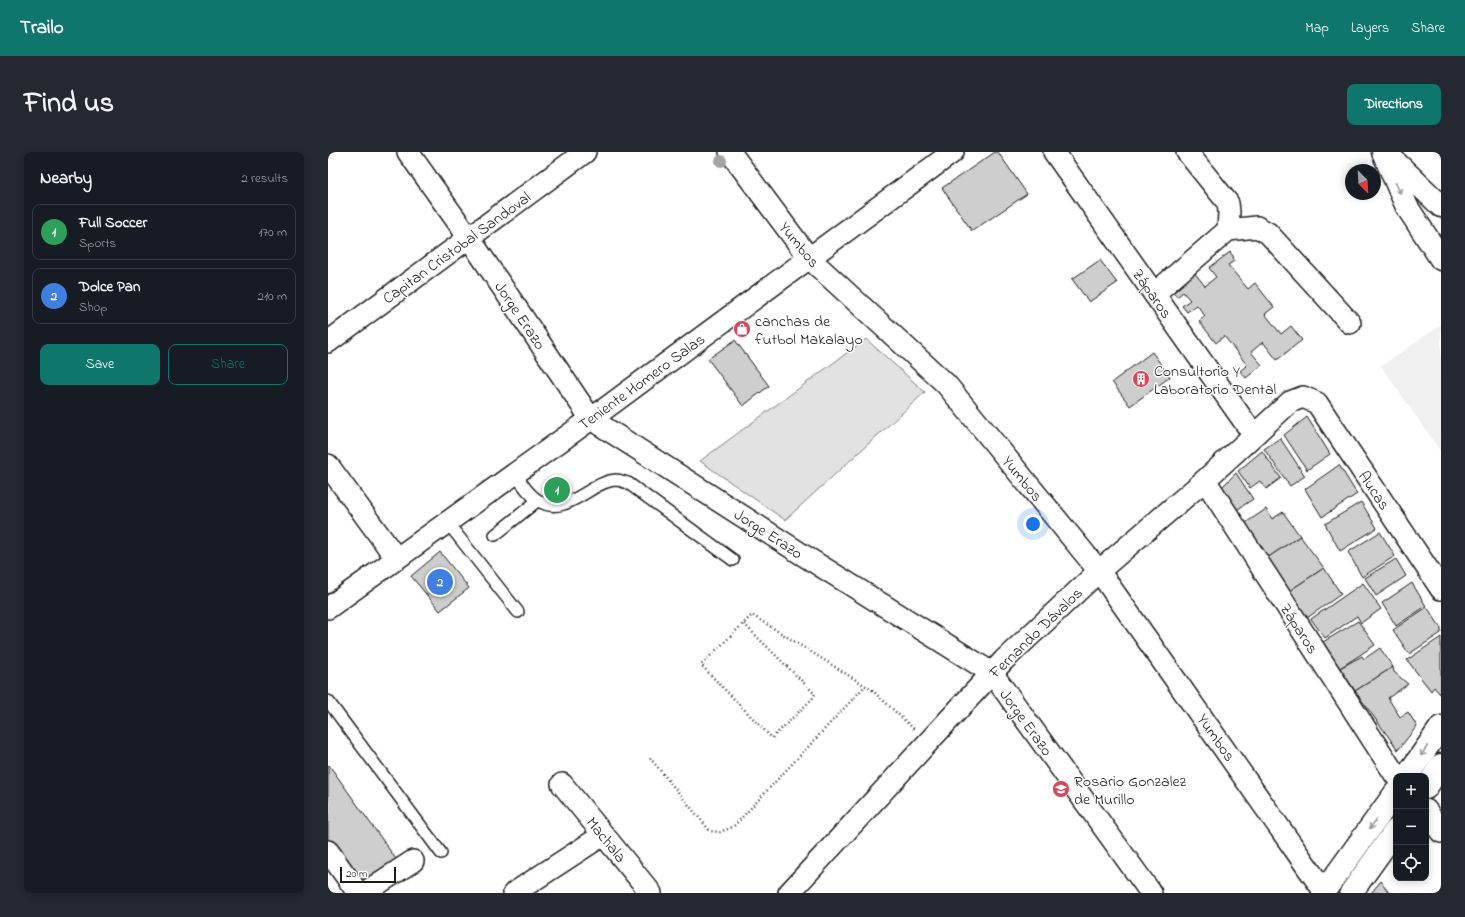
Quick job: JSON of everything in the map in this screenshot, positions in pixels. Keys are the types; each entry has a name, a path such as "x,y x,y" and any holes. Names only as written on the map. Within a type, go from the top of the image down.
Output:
{"main road":[{"path":"1384,152 1441,206"},
{"path":"1384,152 1407,207 1441,259"},
{"path":"1409,773 1441,727"},
{"path":"1429,783 1441,765"},
{"path":"1324,892 1393,796"},
{"path":"1351,893 1393,834"}],"street":[{"name":"Jorge Erazo","path":"408,152 591,419 803,555 992,673 1151,893"},
{"name":"Capitan Cristobal Sandoval","path":"328,342 585,152"},
{"name":"Yumbos","path":"730,152 809,258 946,384 1099,570 1324,892"},
{"name":"Teniente Homero Salas","path":"328,608 591,419 953,152"},
{"name":"Záparos","path":"1054,152 1253,434"},
{"path":"1187,152 1228,202 1228,230"},
{"path":"1154,294 1228,230 1257,227 1268,232 1350,323"},
{"name":"Fernando Dávalos","path":"789,893 992,673 1099,570 1205,480 1253,434 1290,402 1303,397"},
{"name":"Aucas","path":"1303,397 1317,403 1441,589"},
{"path":"328,465 396,558"},
{"name":"Záparos","path":"1205,480 1394,773"},
{"name":"Machala","path":"562,784 651,893"},
{"path":"1429,814 1441,832"},
{"path":"514,893 603,835"},
{"path":"328,851 358,893"},
{"path":"364,893 413,861"}],"lane":[{"path":"515,473 528,491 538,501 552,505 564,504 602,484 616,480 628,483 732,560"},
{"path":"495,536 538,501"},
{"path":"447,522 518,612"},
{"path":"328,701 441,852"}],"path":[{"path":"744,624 815,694 812,699 772,738 700,665 752,615 872,690 920,735"},
{"path":"650,758 710,831 720,832 733,827 865,686"}],"shaded area":[{"path":"1441,325 1441,452 1381,366"},
{"path":"866,339 925,392 785,520 700,461"}],"building":[{"path":"995,152 998,152 1027,194 972,231 942,188"},
{"path":"1230,252 1234,261 1228,265 1248,289 1255,283 1274,307 1265,314 1281,334 1291,326 1302,340 1277,360 1263,342 1251,352 1262,365 1246,378 1240,371 1247,365 1224,336 1216,343 1199,321 1205,316 1197,305 1187,312 1182,306 1190,300 1183,292 1177,297 1170,288 1193,271 1205,286 1216,277 1209,268"},
{"path":"1100,260 1117,283 1089,302 1072,279"},
{"path":"735,340 769,386 743,406 708,359"},
{"name":"Consultorio Y Laboratorio Dental","path":"1152,352 1170,377 1130,406 1112,382"},
{"path":"1307,417 1330,454 1307,470 1284,435"},
{"path":"1280,438 1305,476 1290,486 1264,449"},
{"path":"1262,451 1281,478 1266,489 1260,481 1250,488 1238,471"},
{"path":"1339,465 1357,494 1322,517 1305,489"},
{"path":"1236,473 1253,499 1235,511 1221,488"},
{"path":"1361,502 1377,528 1340,551 1325,524"},
{"path":"1266,509 1272,519 1283,512 1300,536 1267,558 1244,524"},
{"path":"1380,532 1395,556 1362,577 1348,552"},
{"path":"1300,536 1324,568 1289,591 1267,558"},
{"path":"440,552 469,588 440,611 411,576"},
{"path":"1396,559 1406,576 1376,596 1365,578"},
{"path":"1324,568 1341,594 1307,618 1289,591"},
{"path":"1363,583 1381,609 1361,623 1357,616 1325,638 1311,619"},
{"path":"1412,583 1426,606 1396,626 1382,603"},
{"path":"1427,607 1441,628 1441,633 1409,654 1393,630"},
{"path":"1358,621 1375,645 1340,668 1323,642"},
{"path":"1441,637 1440,694 1434,687 1431,691 1407,660"},
{"path":"1380,648 1393,667 1355,691 1340,668 1362,656 1364,659"},
{"path":"1393,667 1394,672 1408,684 1388,698 1400,717 1408,712 1417,726 1398,750 1355,691"},
{"path":"329,765 396,859 357,886 328,845"},
{"path":"1381,881 1389,893 1371,893"}],"place":[{"name":"canchas de futbol Makalayo","path":"742,329"},
{"name":"Consultorio Y Laboratorio Dental","path":"1141,379"},
{"name":"Full Soccer","path":"557,490"},
{"name":"Dolce Pan","path":"440,582"},
{"name":"Rosario Gonzalez de Murillo","path":"1061,789"}]}
